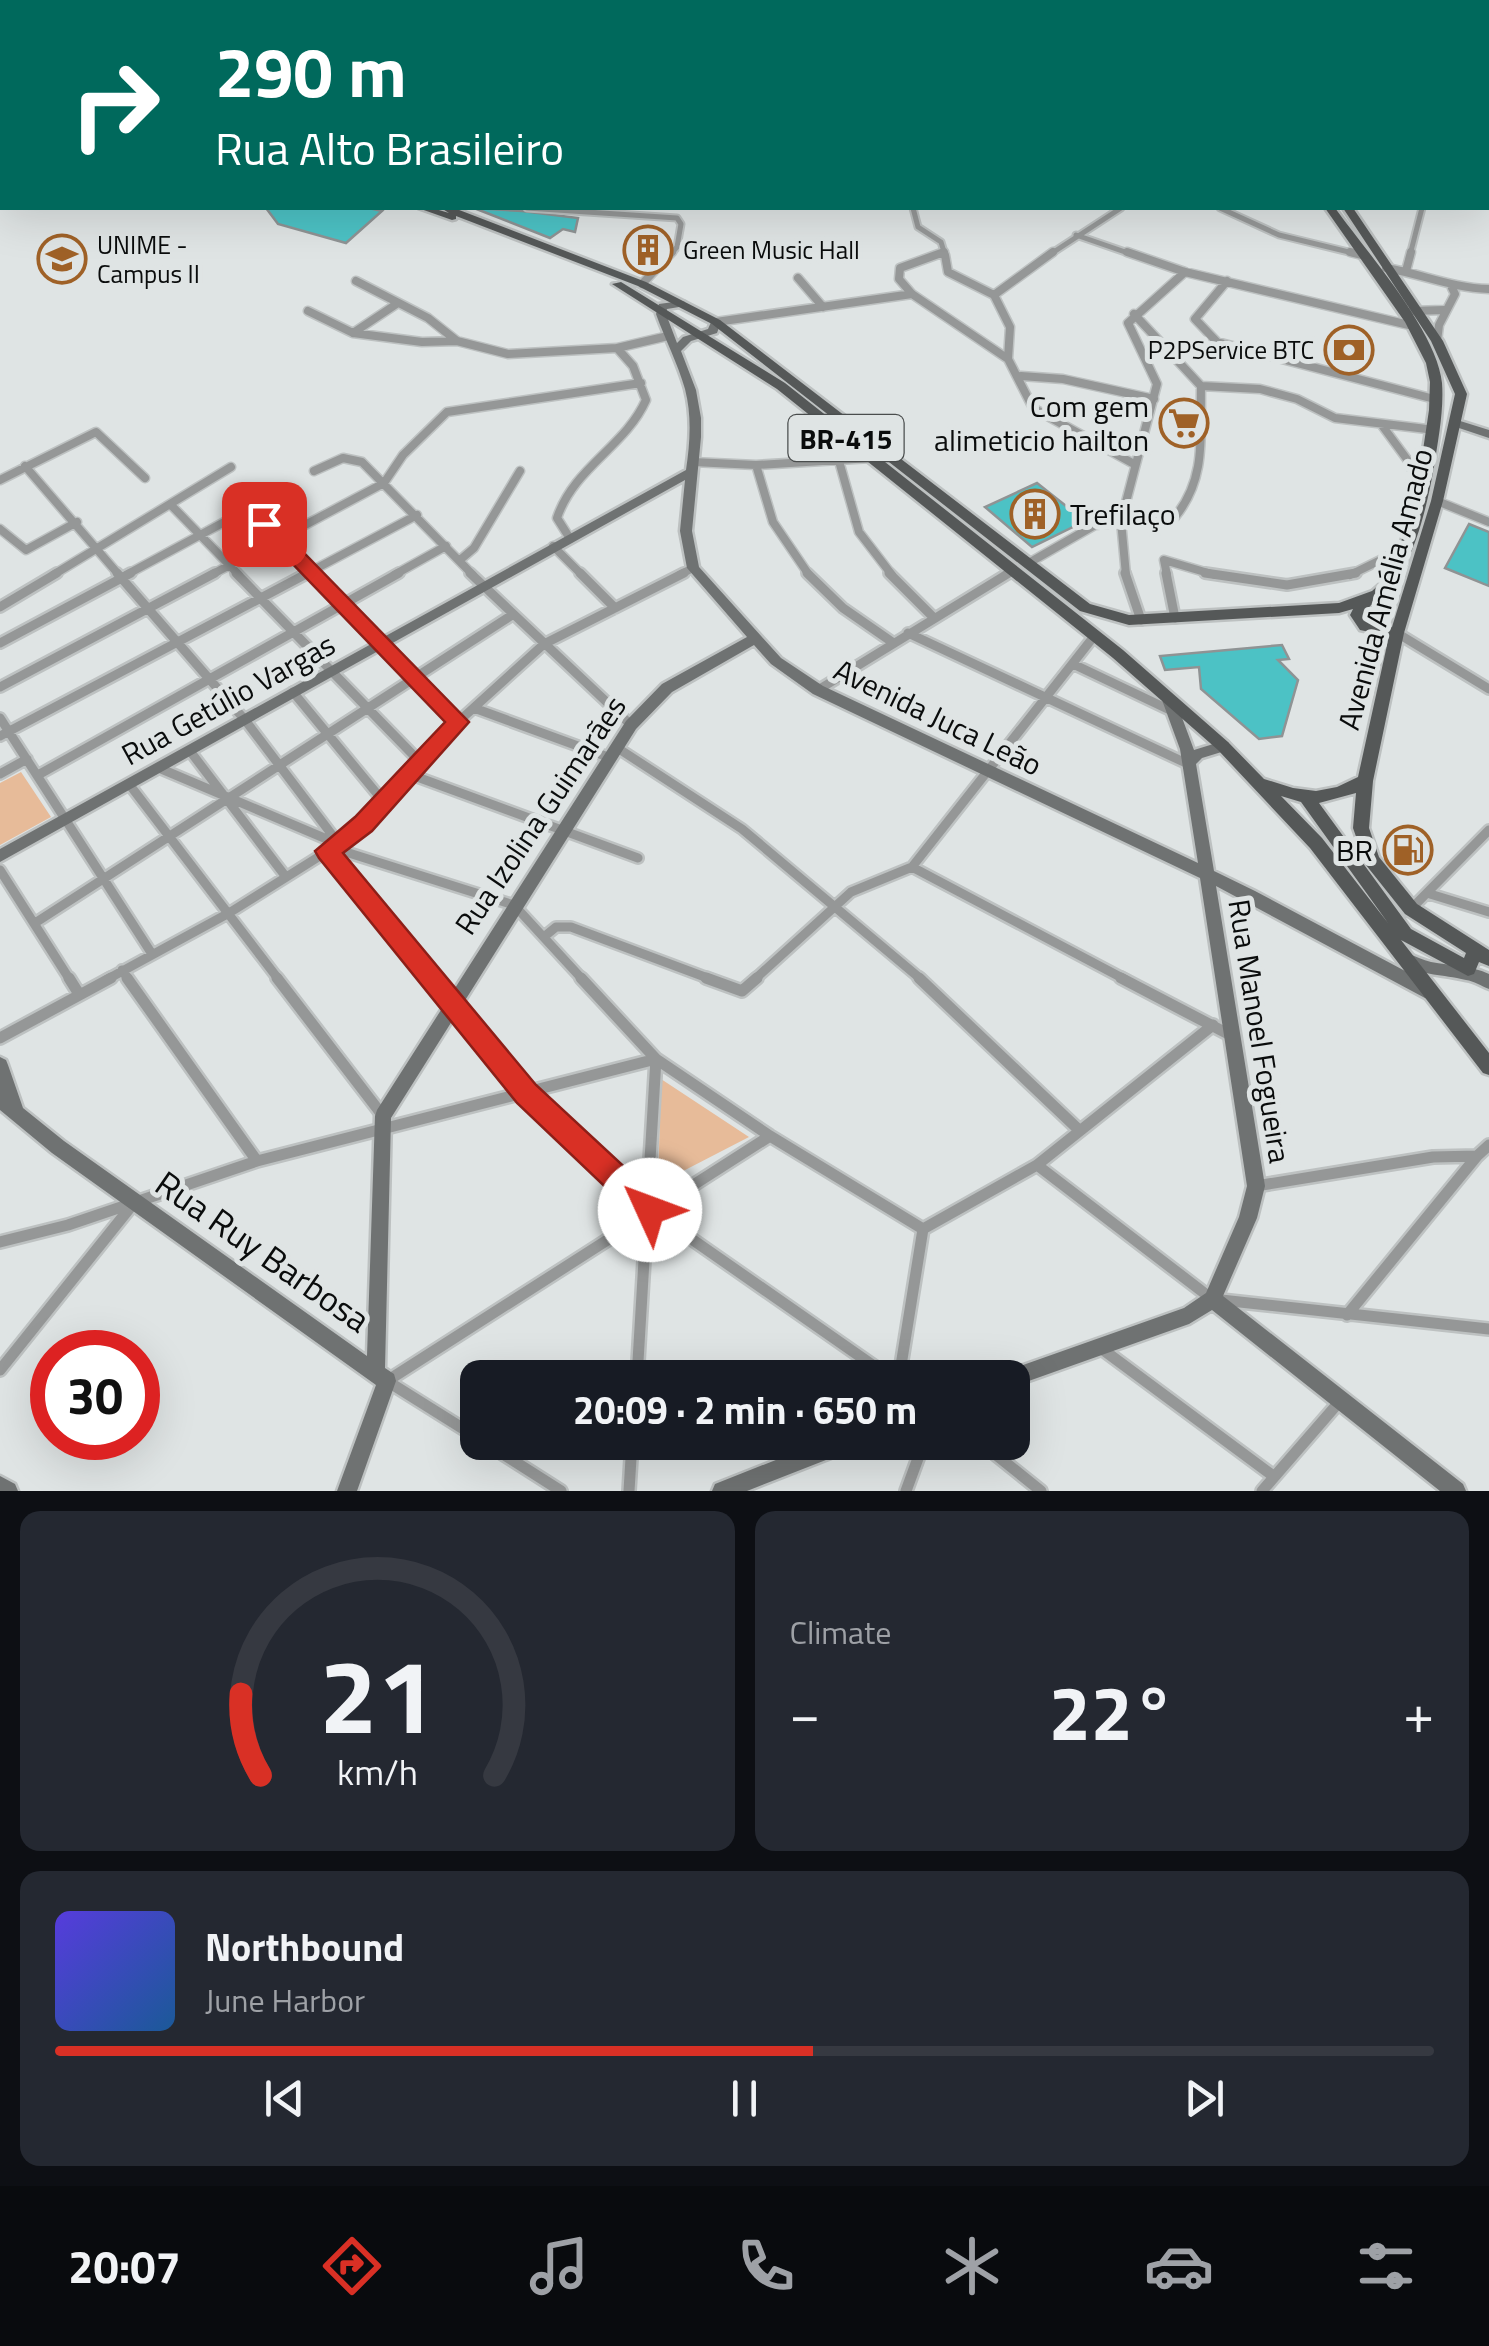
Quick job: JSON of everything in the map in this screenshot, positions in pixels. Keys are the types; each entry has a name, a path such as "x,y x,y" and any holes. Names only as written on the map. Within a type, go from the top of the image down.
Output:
{"main road":[{"name":"BR-415","path":"429,210 542,250 627,288 661,314 726,348 780,386 1095,635 1222,746 1316,843 1395,964"},
{"name":"BR-415","path":"451,210 642,284 716,322 1085,608 1135,620"},
{"name":"Avenida Amélia Amado","path":"1135,620 1299,613 1366,600 1391,581 1406,547 1421,490 1438,400 1432,363 1331,210"},
{"name":"Avenida Amélia Amado","path":"1349,210 1438,341 1461,394 1437,501 1396,633 1365,780 1361,828 1386,882 1410,909 1477,960 1489,982"},
{"path":"682,304 663,306 661,314 668,336 678,348 693,400 687,542 693,568"},
{"path":"678,348 697,334 713,331 716,322"},
{"path":"1457,424 1489,434"},
{"name":"Rua Getúlio Vargas","path":"0,856 692,467"},
{"name":"Avenida Juca Leão","path":"693,568 776,661 818,690 1395,964 1434,973 1477,960"},
{"path":"1396,633 1365,626 1357,615 1366,600 1392,606 1403,616"},
{"path":"1118,654 1112,634 1135,620"},
{"name":"Rua Izolina Guimarães","path":"383,1122 450,1005 631,725 667,688 754,638"},
{"name":"Rua Manoel Fogueira","path":"1172,706 1183,732 1256,1186 1248,1218 1212,1300"},
{"path":"1188,764 1197,754 1222,746"},
{"path":"1258,780 1308,800 1326,798 1365,780"},
{"path":"1308,800 1406,934 1477,960"},
{"path":"1212,912 1231,899 1250,896"},
{"path":"1395,964 1430,993 1489,1067"},
{"name":"Rua Ruy Barbosa","path":"0,1065 7,1106 135,1202 382,1376"},
{"path":"347,1491 382,1376 383,1122"},
{"path":"1030,1371 1188,1314 1212,1300 1456,1491"},
{"path":"722,1491 801,1460"},
{"path":"0,1486 8,1491"}],"street":[{"path":"557,210 677,218 681,224 677,247 642,284"},
{"path":"914,210 918,226 942,242 948,272 994,295 1010,327 1008,359"},
{"path":"994,295 1118,210"},
{"path":"1224,210 1279,235 1362,256"},
{"path":"1406,270 1421,210"},
{"path":"1076,235 1185,272 1409,325"},
{"path":"945,255 903,264 899,279 912,294 1008,359 1021,376 1033,408 1134,464"},
{"path":"1374,274 1388,267 1452,288 1489,289"},
{"path":"1135,620 1124,570 1122,521 1154,399 1156,374 1134,347 1128,331 1134,314 1185,272"},
{"path":"798,278 824,307"},
{"path":"356,281 437,324 457,341"},
{"path":"1227,281 1195,319 1216,338 1259,358 1320,367 1438,400"},
{"path":"1438,341 1444,310 1455,294 1452,288"},
{"path":"716,322 912,294"},
{"path":"1393,301 1418,312 1444,310"},
{"path":"353,333 398,304"},
{"path":"308,311 353,333 422,342 457,341 521,355 616,348 668,336"},
{"path":"1027,564 1095,524 1172,518 1192,496 1201,466 1200,386 1134,314"},
{"path":"570,538 558,518 563,499 608,443 640,415 646,400 641,383 616,348"},
{"path":"1021,376 1063,380 1154,399"},
{"path":"0,687 384,483 403,455 447,412 641,383"},
{"path":"1200,386 1260,389 1297,399 1336,418 1435,430"},
{"path":"1381,424 1397,443 1421,490"},
{"path":"1397,443 1398,434 1414,428"},
{"path":"0,480 91,433 101,433 145,478"},
{"path":"314,470 334,460 355,458 416,515 512,616 631,725"},
{"path":"692,467 871,458"},
{"path":"839,461 848,516 862,544 934,617"},
{"path":"756,464 768,516 798,564 840,609 892,642"},
{"path":"25,466 100,548 245,720 280,764 333,848 450,1005 526,1094 650,1210 865,1360"},
{"path":"0,607 231,467"},
{"path":"460,560 474,548 520,471"},
{"path":"0,643 265,500"},
{"path":"1437,501 1489,522"},
{"path":"170,504 420,762"},
{"path":"248,509 458,722"},
{"path":"4,733 416,515"},
{"path":"0,529 26,550 77,522"},
{"path":"38,775 446,546"},
{"path":"553,546 615,608"},
{"path":"1174,618 1164,560 1239,582 1326,584 1376,568 1406,547"},
{"path":"0,1038 229,914 333,848 458,722 544,644 693,568"},
{"path":"818,690 1013,570"},
{"path":"34,923 512,616"},
{"path":"908,633 1188,764"},
{"path":"1396,633 1489,689"},
{"path":"544,936 556,927 571,927 742,990 850,892 912,866 1095,635"},
{"path":"1073,664 1172,706"},
{"path":"293,692 383,801"},
{"path":"474,708 612,752 691,791 836,904 1079,1130"},
{"path":"0,718 4,733 38,775 152,954"},
{"path":"190,751 286,877"},
{"path":"0,774 27,759"},
{"path":"158,768 333,848 514,904 656,1059 770,1136 923,1229"},
{"path":"409,774 638,858"},
{"path":"129,784 383,1122"},
{"path":"1410,909 1430,894 1489,830"},
{"path":"912,866 1232,1036"},
{"path":"0,870 79,994"},
{"path":"1430,894 1489,912"},
{"path":"122,970 257,1162"},
{"path":"923,1229 1037,1165 1213,1024"},
{"path":"0,1242 383,1122 526,1094 656,1059"},
{"path":"638,1360 650,1210 656,1059"},
{"path":"382,1376 770,1136"},
{"path":"1347,1315 1489,1145"},
{"path":"1256,1186 1433,1157 1477,1156"},
{"path":"1037,1165 1212,1300 1489,1328"},
{"path":"0,1370 135,1202"},
{"path":"902,1360 923,1229"},
{"path":"1097,1346 1272,1475"},
{"name":"Rua Ruy Barbosa","path":"382,1376 460,1426"},
{"path":"1262,1491 1340,1400"},
{"path":"512,1460 560,1491"},
{"path":"629,1491 631,1460"},
{"path":"906,1491 917,1460"},
{"path":"1002,1460 1041,1491"}],"shaded area":[{"path":"21,772 51,817 0,845 0,783"},
{"path":"661,1079 749,1137 658,1184"}],"building":[{"path":"268,210 382,211 346,243 278,224"},
{"path":"479,210 578,218 575,232 563,229 550,238"},
{"name":"Trefilaço","path":"1037,483 1085,521 1032,547 985,507"},
{"path":"1469,524 1489,532 1489,586 1445,568"},
{"path":"1282,645 1289,659 1278,660 1298,680 1282,736 1259,739 1201,689 1199,667 1165,670 1160,656"}],"place":[{"name":"Green Music Hall","path":"648,250"},
{"name":"UNIME - Campus II","path":"62,259"},
{"name":"P2PService BTC","path":"1349,350"},
{"name":"Com gem alimeticio hailton","path":"1184,423"},
{"name":"Trefilaço","path":"1035,514"},
{"name":"BR","path":"1408,850"}],"route":[{"path":"264,524 458,722 364,824 327,851 526,1094 650,1210"}]}
